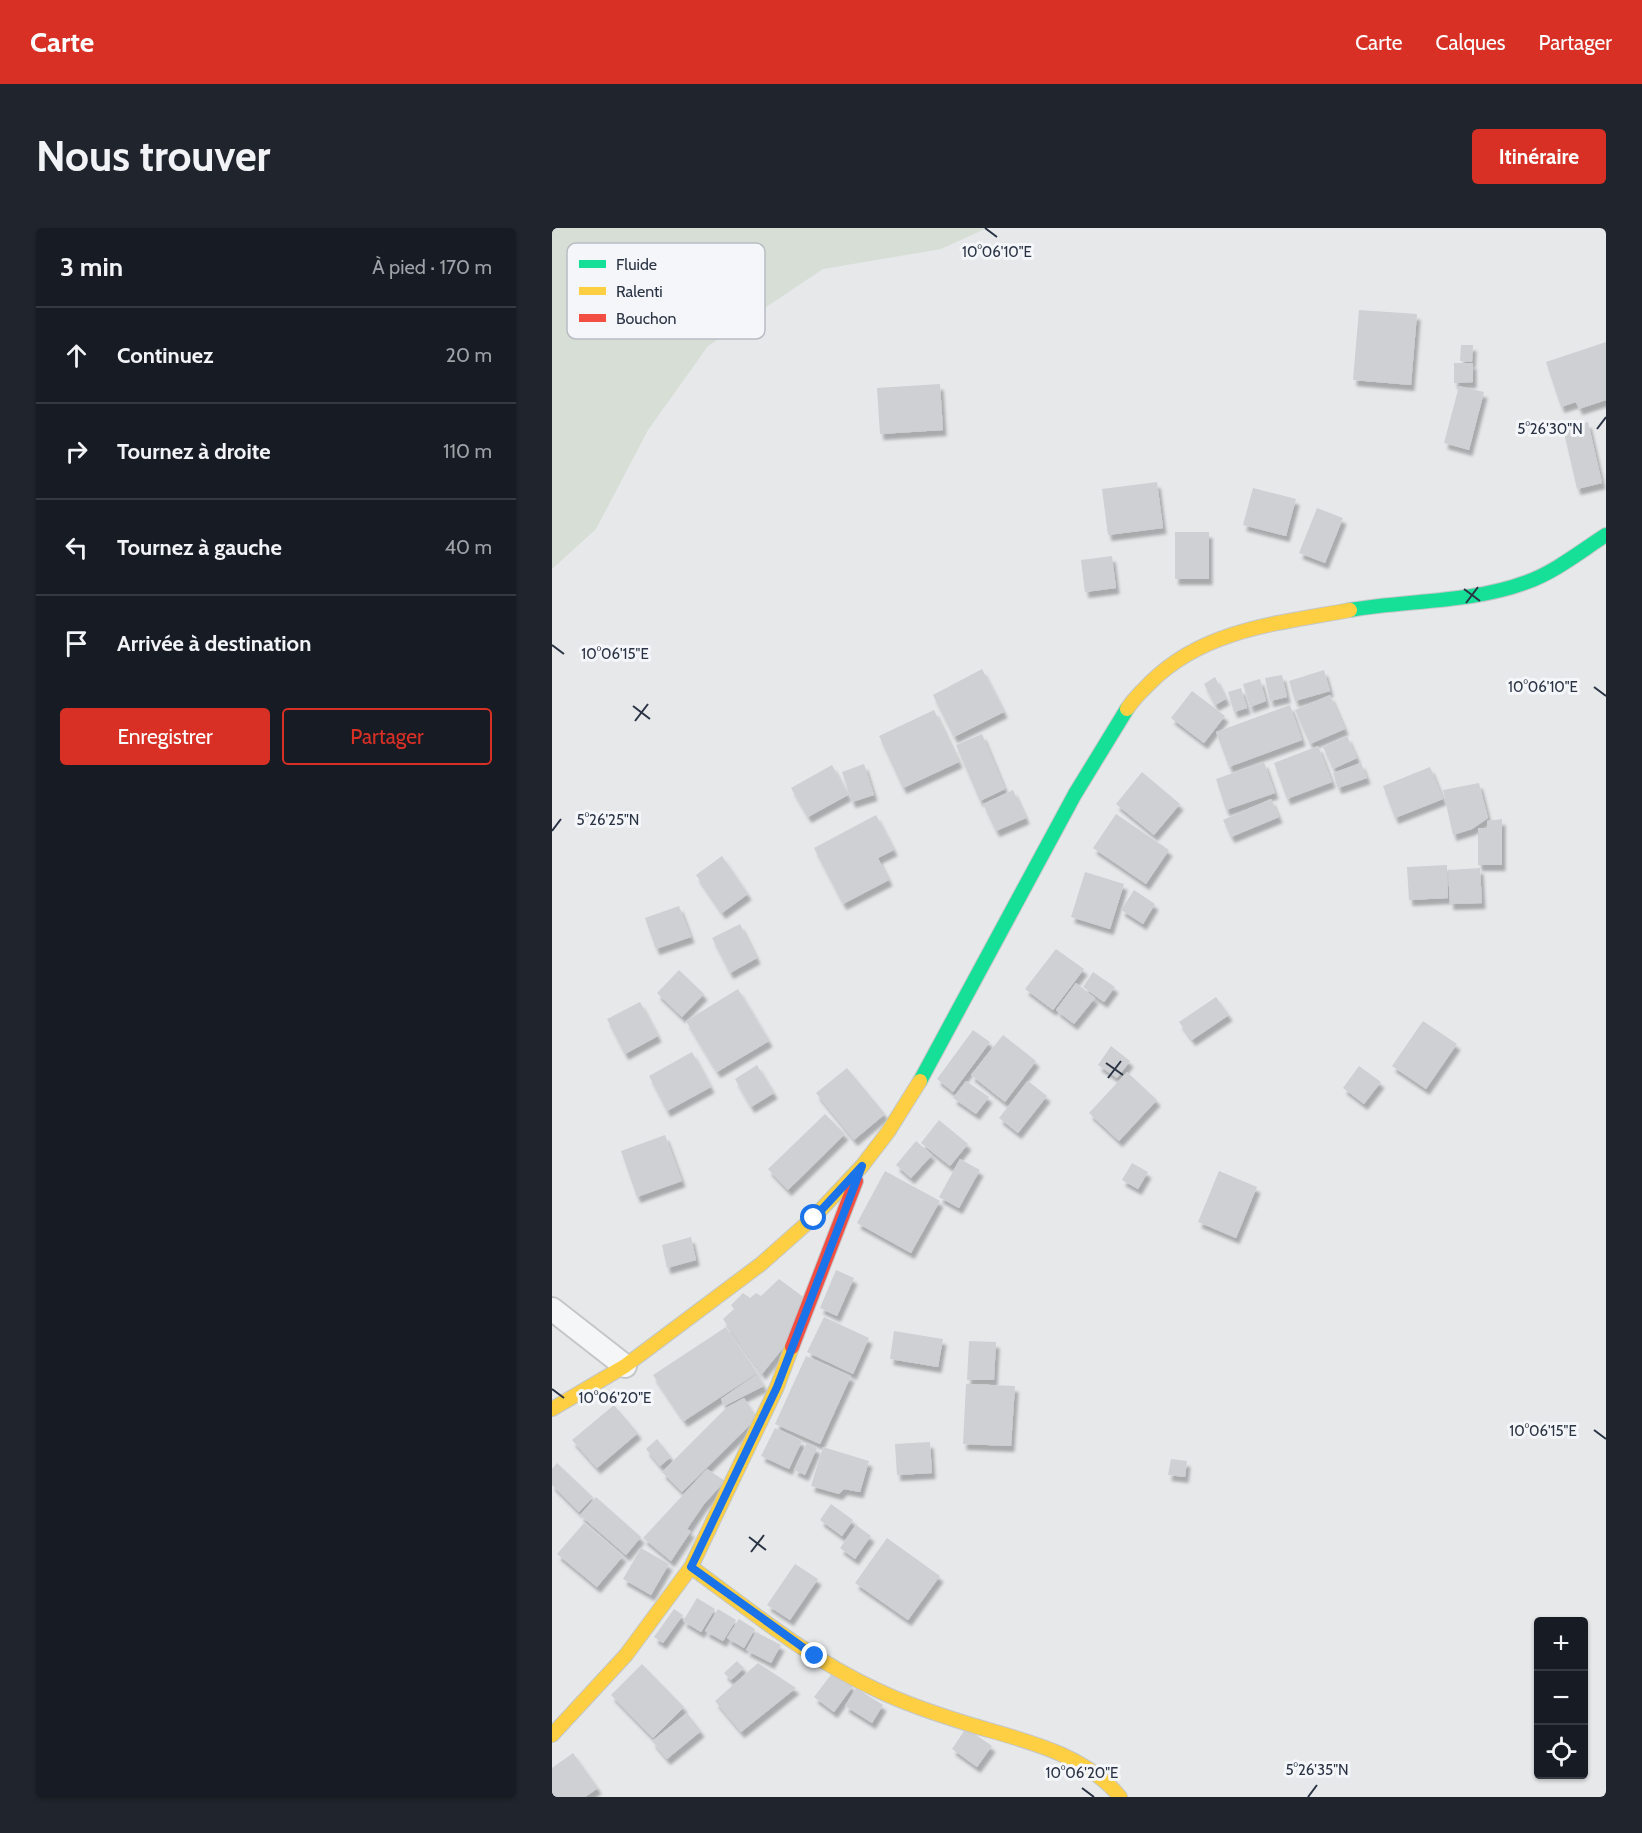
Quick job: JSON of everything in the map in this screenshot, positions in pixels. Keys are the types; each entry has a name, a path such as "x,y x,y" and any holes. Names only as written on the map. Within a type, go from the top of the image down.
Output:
{"main road":[{"path":"552,1408 625,1366 761,1264 814,1218 862,1166 888,1132 919,1083 1074,795 1134,699 1163,670 1209,642 1255,627 1368,608 1483,594 1528,582 1560,565 1606,535"},
{"path":"552,1735 626,1655 691,1567 777,1387 862,1166"},
{"path":"691,1567 815,1656 847,1675 915,1706 1060,1754 1091,1770 1120,1797"}],"street":[{"path":"552,1309 625,1366"}],"shaded area":[{"path":"552,228 987,228 941,249 823,269 765,308 765,243 567,243 567,339 718,339 708,346 648,430 596,529 552,569"}],"building":[{"path":"1359,310 1417,314 1411,385 1353,380"},
{"path":"1606,342 1606,400 1579,409 1576,402 1561,407 1546,362"},
{"path":"1461,345 1473,345 1472,362 1460,361"},
{"path":"1454,363 1473,363 1473,382 1454,383"},
{"path":"940,384 943,430 880,434 877,388"},
{"path":"1459,386 1484,392 1469,450 1444,443"},
{"path":"1588,422 1602,483 1577,489 1563,428"},
{"path":"1157,482 1163,528 1108,535 1102,489"},
{"path":"1253,488 1296,499 1286,536 1243,525"},
{"path":"1317,508 1343,518 1325,563 1299,553"},
{"path":"1175,532 1209,532 1209,579 1175,579"},
{"path":"1112,556 1116,588 1085,592 1081,560"},
{"path":"982,669 1004,712 954,737 933,695"},
{"path":"1324,670 1330,691 1295,701 1289,681"},
{"path":"1282,675 1287,697 1270,701 1265,678"},
{"path":"1215,677 1226,699 1215,705 1204,684"},
{"path":"1260,679 1266,701 1250,707 1243,684"},
{"path":"1241,688 1247,708 1234,712 1228,692"},
{"path":"1192,691 1225,716 1204,743 1171,718"},
{"path":"1330,695 1345,729 1310,744 1295,710"},
{"path":"1290,705 1302,740 1229,767 1216,732"},
{"path":"934,710 959,762 903,788 879,736"},
{"path":"982,734 1005,789 980,801 956,745"},
{"path":"1347,736 1357,758 1333,769 1323,747"},
{"path":"1318,746 1332,782 1287,799 1274,763"},
{"path":"1264,762 1275,793 1226,810 1216,779"},
{"path":"1361,763 1367,778 1338,788 1333,773"},
{"path":"864,764 874,795 852,802 842,772"},
{"path":"832,765 848,795 808,817 791,788"},
{"path":"1430,767 1443,799 1395,818 1383,786"},
{"path":"1142,772 1180,804 1154,835 1116,804"},
{"path":"1479,783 1488,818 1472,829 1453,835 1443,790"},
{"path":"1013,790 1026,818 996,831 983,804"},
{"path":"1271,799 1279,817 1231,837 1223,820"},
{"path":"1116,814 1169,850 1146,884 1093,848"},
{"path":"876,815 894,850 878,858 889,880 843,904 814,848"},
{"path":"1502,819 1502,865 1478,865 1478,828 1487,828 1487,821"},
{"path":"722,856 748,894 722,913 696,875"},
{"path":"1447,865 1448,898 1409,900 1407,867"},
{"path":"1480,868 1482,903 1450,904 1448,870"},
{"path":"1085,872 1124,884 1110,929 1071,917"},
{"path":"1134,890 1155,904 1143,924 1121,910"},
{"path":"679,906 691,937 656,949 645,918"},
{"path":"740,924 757,958 730,973 712,938"},
{"path":"1056,949 1084,969 1053,1010 1025,989"},
{"path":"679,970 704,994 682,1017 657,993"},
{"path":"1093,972 1115,987 1104,1002 1083,987"},
{"path":"1076,983 1095,998 1074,1024 1056,1010"},
{"path":"738,989 769,1041 717,1072 686,1021"},
{"path":"1216,997 1229,1015 1192,1040 1179,1022"},
{"path":"640,1002 658,1036 625,1054 607,1019"},
{"path":"1423,1021 1457,1044 1426,1089 1392,1066"},
{"path":"973,1030 990,1042 953,1092 937,1079"},
{"path":"1003,1035 1036,1061 1005,1102 971,1075"},
{"path":"1111,1046 1130,1061 1117,1078 1098,1065"},
{"path":"692,1052 711,1087 667,1111 649,1076"},
{"path":"757,1065 774,1093 751,1107 735,1079"},
{"path":"1359,1066 1381,1082 1364,1104 1343,1088"},
{"path":"847,1068 885,1114 854,1140 816,1093"},
{"path":"1127,1072 1157,1100 1119,1141 1089,1113"},
{"path":"966,1081 989,1097 976,1114 953,1098"},
{"path":"1028,1081 1047,1096 1018,1133 999,1118"},
{"path":"825,1114 845,1134 788,1190 768,1169"},
{"path":"939,1120 968,1144 950,1166 921,1143"},
{"path":"665,1135 682,1181 637,1197 621,1151"},
{"path":"916,1141 932,1155 911,1178 896,1165"},
{"path":"960,1159 980,1170 959,1208 939,1197"},
{"path":"1132,1163 1148,1172 1138,1189 1122,1180"},
{"path":"885,1171 940,1201 911,1253 857,1223"},
{"path":"1219,1171 1257,1187 1236,1238 1198,1222"},
{"path":"691,1237 696,1260 667,1268 662,1245"},
{"path":"836,1270 854,1278 837,1316 820,1308"},
{"path":"779,1279 806,1299 787,1343 762,1374 723,1319 734,1309 731,1305 743,1293 750,1298 756,1293 761,1296"},
{"path":"824,1317 869,1338 853,1374 807,1352"},
{"path":"726,1327 757,1373 684,1421 653,1375"},
{"path":"894,1331 943,1339 938,1367 890,1359"},
{"path":"969,1341 996,1342 994,1380 967,1380"},
{"path":"806,1356 851,1376 820,1444 775,1424"},
{"path":"757,1374 764,1386 724,1406 721,1399"},
{"path":"966,1384 1015,1386 1011,1446 963,1444"},
{"path":"744,1398 757,1418 682,1492 662,1472 726,1408"},
{"path":"614,1405 638,1433 597,1468 572,1440"},
{"path":"775,1428 802,1441 789,1469 761,1456"},
{"path":"657,1439 671,1457 660,1466 646,1449"},
{"path":"930,1442 932,1473 897,1475 895,1444"},
{"path":"807,1443 817,1448 805,1475 794,1470"},
{"path":"823,1447 869,1461 860,1492 844,1489 839,1494 811,1486"},
{"path":"1171,1459 1187,1461 1185,1477 1168,1475"},
{"path":"557,1463 593,1497 579,1512 552,1485 552,1469"},
{"path":"707,1469 725,1481 704,1504 687,1529 691,1531 671,1561 643,1538"},
{"path":"596,1497 641,1537 626,1555 580,1515"},
{"path":"831,1504 853,1520 842,1536 820,1520"},
{"path":"584,1523 623,1556 597,1587 557,1554"},
{"path":"856,1525 871,1536 855,1559 840,1548"},
{"path":"887,1538 940,1576 908,1620 855,1583"},
{"path":"641,1548 669,1564 651,1595 623,1579"},
{"path":"795,1564 818,1579 790,1620 767,1605"},
{"path":"697,1598 715,1609 701,1632 683,1621"},
{"path":"674,1609 683,1615 663,1643 654,1637"},
{"path":"718,1609 736,1620 723,1641 705,1631"},
{"path":"739,1619 755,1629 744,1648 727,1638"},
{"path":"756,1632 781,1645 771,1663 746,1650"},
{"path":"737,1661 744,1668 731,1680 724,1673"},
{"path":"758,1663 796,1688 741,1732 715,1701"},
{"path":"642,1664 684,1707 653,1738 611,1695"},
{"path":"833,1672 853,1686 834,1712 814,1697"},
{"path":"856,1688 883,1705 872,1723 845,1706"},
{"path":"687,1713 701,1731 667,1759 652,1741"},
{"path":"966,1728 992,1746 977,1767 952,1749"},
{"path":"573,1753 598,1788 585,1797 552,1797 552,1768"}],"traffic: fast":[{"path":"1350,610 1462,597 1506,589 1548,573 1606,535"},
{"path":"920,1081 1075,794 1127,709"}],"traffic: slow":[{"path":"1127,709 1152,681 1173,664 1219,639 1271,624 1350,610"},
{"path":"552,1409 625,1366 761,1264 814,1217 862,1166 888,1132 920,1081"},
{"path":"552,1735 626,1655 691,1567 777,1387 792,1347"},
{"path":"691,1567 804,1649 852,1678 925,1710 1054,1751 1090,1770 1120,1797"}],"traffic: jam":[{"path":"792,1347 856,1181"}],"route":[{"path":"814,1218 862,1166 777,1387 691,1567 815,1656"}]}
